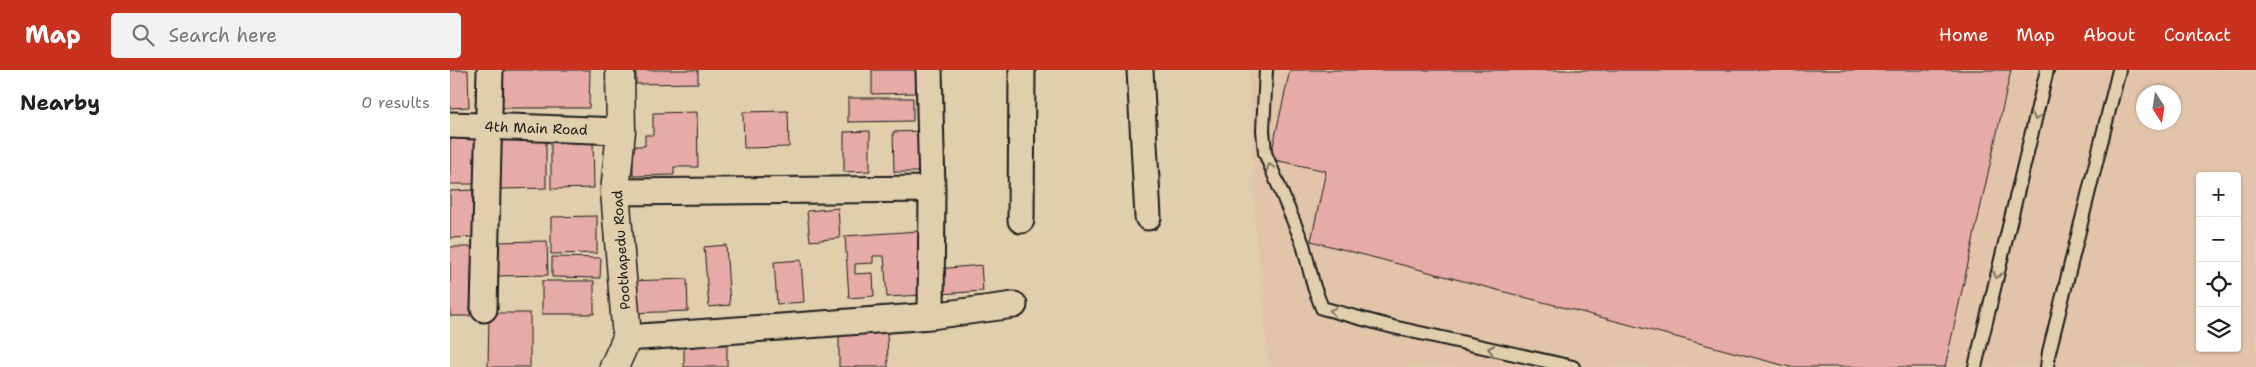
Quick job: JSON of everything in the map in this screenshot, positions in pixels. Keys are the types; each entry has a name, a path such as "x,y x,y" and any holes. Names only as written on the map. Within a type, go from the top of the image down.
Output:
{"street":[{"path":"484,309 490,70"},
{"name":"Poothapedu Road","path":"614,367 627,338 616,192 621,131 620,70"},
{"path":"929,70 932,189 931,316"},
{"path":"1021,220 1022,70"},
{"path":"1140,70 1148,217"},
{"name":"4th Main Road","path":"450,125 621,131"},
{"path":"616,192 932,189"},
{"path":"627,338 931,316 1014,305"}],"lane":[{"path":"1266,70 1263,130 1265,153 1303,244 1314,287 1322,308 1393,328 1573,367"},
{"path":"1975,367 2047,70"},
{"path":"2047,367 2048,352 2119,70"}],"shaded area":[{"path":"1249,70 2256,70 2256,367 1269,367 1254,209"}],"building":[{"path":"450,70 468,70 469,107 450,108"},
{"path":"502,70 590,70 589,108 502,108"},
{"path":"636,70 698,70 698,83 636,84"},
{"path":"872,70 917,70 917,93 872,94"},
{"path":"1290,70 2011,70 1945,367 1790,367 1311,241 1326,171 1270,159"},
{"path":"848,98 913,98 913,121 848,122"},
{"path":"788,111 789,147 744,148 743,112"},
{"path":"697,112 698,167 674,167 674,175 633,176 633,146 645,146 645,135 653,135 653,113"},
{"path":"870,131 870,171 844,172 844,132"},
{"path":"921,131 921,172 894,172 893,132"},
{"path":"450,134 475,134 475,184 450,184"},
{"path":"499,136 546,136 546,188 500,189"},
{"path":"593,139 594,188 551,189 551,140"},
{"path":"473,190 474,237 450,238 450,191"},
{"path":"838,208 840,238 810,241 807,211"},
{"path":"597,216 597,253 551,254 551,217"},
{"path":"919,231 923,295 887,297 884,256 873,256 873,263 855,264 855,274 873,273 874,296 849,298 845,236"},
{"path":"547,241 548,275 495,276 494,242"},
{"path":"726,245 730,305 709,307 704,247"},
{"path":"450,247 472,247 470,316 450,316"},
{"path":"552,257 601,258 600,278 552,277"},
{"path":"801,260 804,302 777,304 774,262"},
{"path":"981,265 983,291 940,294 938,269"},
{"path":"687,279 688,311 630,313 629,281"},
{"path":"542,281 594,281 594,314 542,314"},
{"path":"489,313 530,313 530,367 488,367"},
{"path":"887,327 888,367 839,367 839,328"},
{"path":"727,342 727,367 684,367 684,343"}]}
